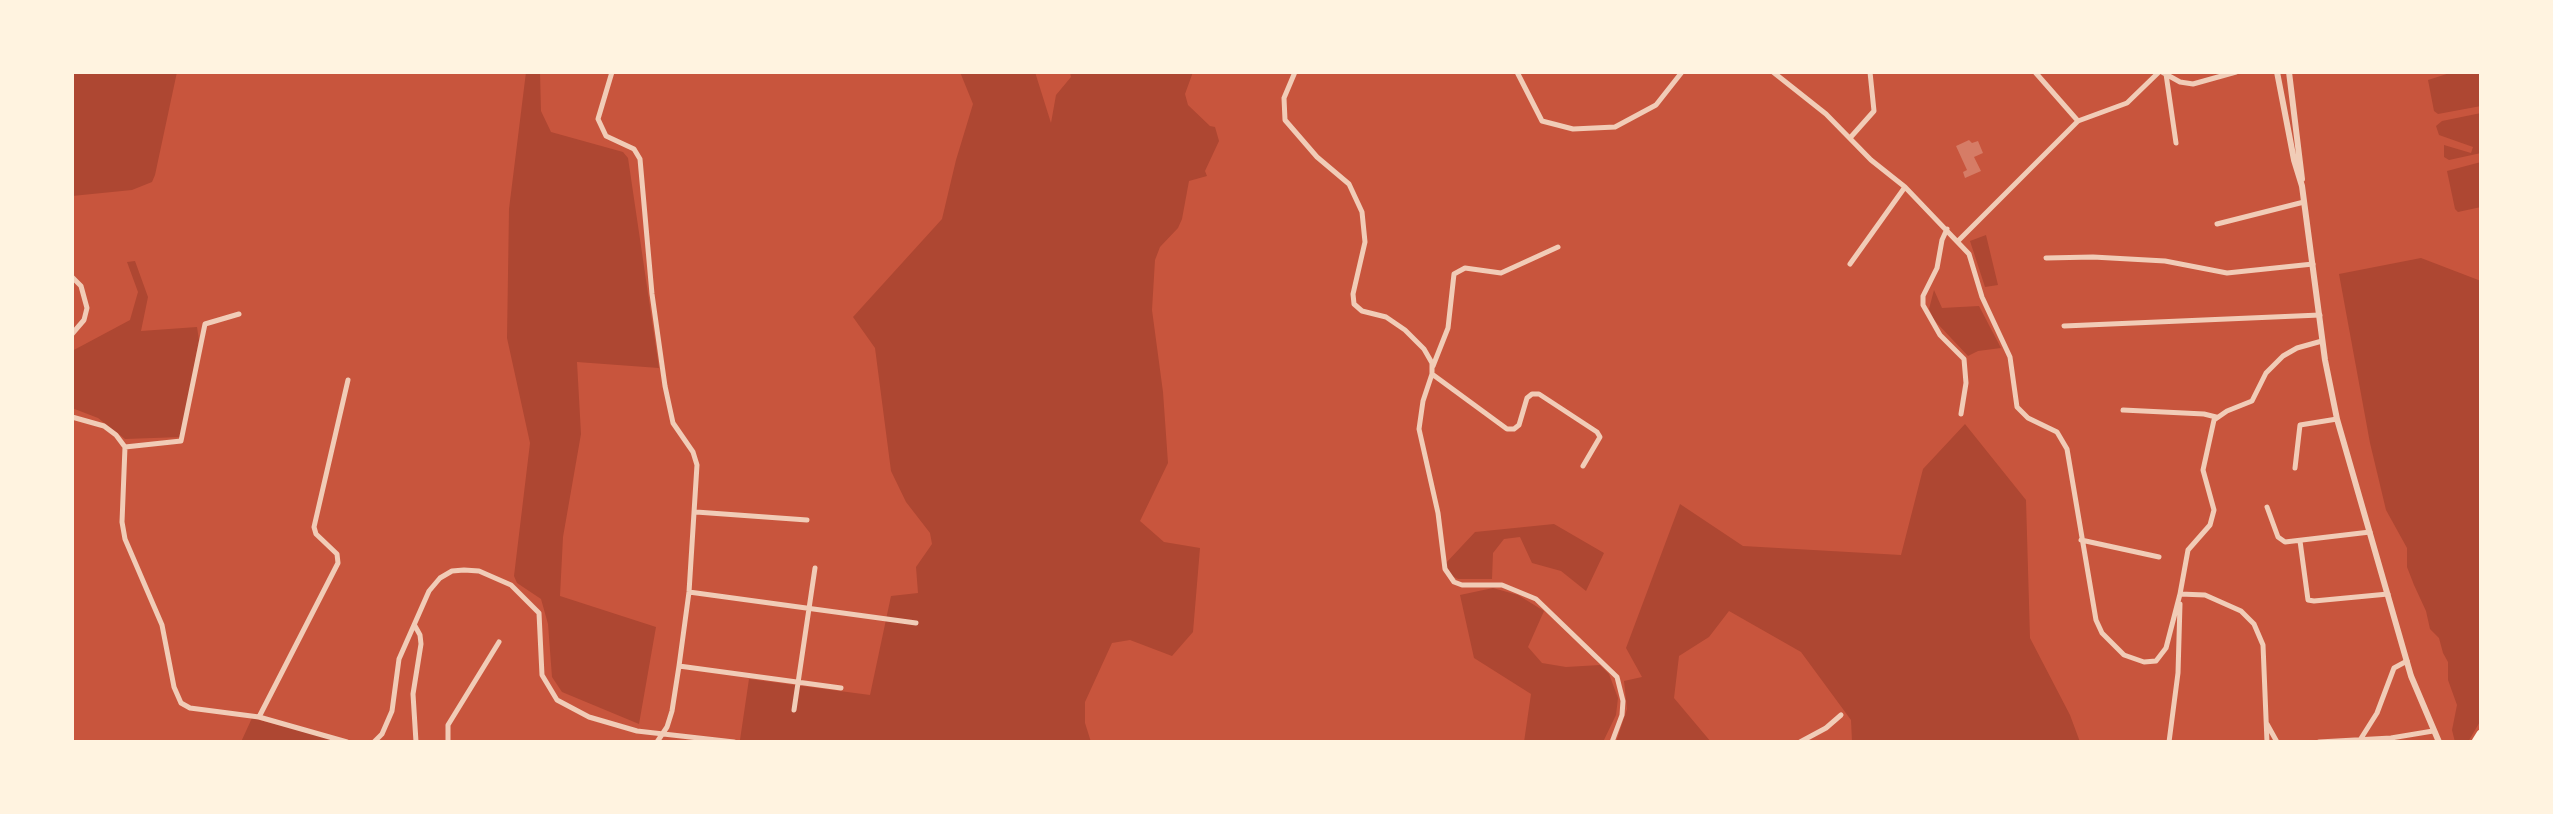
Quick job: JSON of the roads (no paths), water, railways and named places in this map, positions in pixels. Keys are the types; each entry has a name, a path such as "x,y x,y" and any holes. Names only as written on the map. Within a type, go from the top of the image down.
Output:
{"highway":[{"path":"2476,742 2481,734"}],"street":[{"path":"612,72 598,119 606,136 634,149 640,159 659,352 673,423 697,460 696,512 679,666 672,711 657,742"},
{"path":"1295,72 1284,98 1285,120 1322,162 1349,184 1362,212 1365,242 1353,294 1354,304 1362,311 1386,317 1405,330 1424,349 1432,371 1507,429 1519,425 1527,398 1539,394 1597,432 1600,437 1583,466"},
{"path":"1517,72 1542,121 1573,129 1615,127 1656,105 1682,72"},
{"path":"1773,72 1826,114 1877,165 1905,187 1969,254 1982,297 2007,349 2017,407 2028,418 2057,432 2065,443 2074,478 2081,540 2096,620 2102,633 2124,655 2144,662 2156,661 2166,648 2188,550 2210,525 2214,510 2203,467 2216,417"},
{"path":"1850,138 1874,111 1870,72"},
{"path":"2035,72 2078,121"},
{"path":"2205,72 2205,81"},
{"path":"2162,73 2186,84 2236,72"},
{"path":"2277,72 2302,186"},
{"path":"2289,72 2322,341 2337,419 2407,661 2439,742"},
{"path":"1958,241 2078,121 2127,103 2162,73"},
{"path":"2162,73 2176,143"},
{"path":"1850,264 1905,187"},
{"path":"2217,224 2304,202"},
{"path":"1947,229 1937,268 1923,296 1923,305 1940,335 1964,359 1966,383 1961,414"},
{"path":"1558,247 1501,273 1465,268 1454,274 1448,328 1423,401 1419,429 1438,513 1445,569 1454,582 1462,585 1502,585 1536,599 1617,677 1623,701 1622,715 1612,742"},
{"path":"2046,258 2165,261 2227,273 2314,263"},
{"path":"72,277 81,286 87,308 84,320 72,334"},
{"path":"125,447 181,441 205,324 239,314"},
{"path":"2064,326 2320,315"},
{"path":"2123,410 2216,417 2252,401 2266,373 2283,356 2297,348 2322,341"},
{"path":"259,717 338,563 337,554 316,534 314,527 348,380"},
{"path":"72,417 104,426 125,447 122,522 125,539 162,625 174,687 181,703 190,708 259,717 347,742"},
{"path":"2295,468 2300,425 2337,419"},
{"path":"2267,507 2281,540 2300,541 2370,532"},
{"path":"696,512 807,520"},
{"path":"2081,540 2159,557"},
{"path":"2300,541 2308,600 2388,594"},
{"path":"794,710 815,568"},
{"path":"374,742 382,734 392,711 399,659 429,591 440,578 452,571 464,570 479,571 511,585 539,613 542,675 557,700 589,717 637,731 734,742"},
{"path":"689,592 916,623"},
{"path":"2180,594 2205,595 2222,600 2241,611 2254,624 2263,645 2267,742"},
{"path":"2169,742 2178,673 2180,594"},
{"path":"414,626 421,644 413,694 416,742"},
{"path":"448,742 448,725 499,642"},
{"path":"2360,741 2377,713 2394,668 2407,661"},
{"path":"679,666 841,688"},
{"path":"1800,742 1826,728 1841,715"},
{"path":"2266,724 2270,725 2277,742"},
{"path":"2319,742 2360,741 2433,731"}]}
